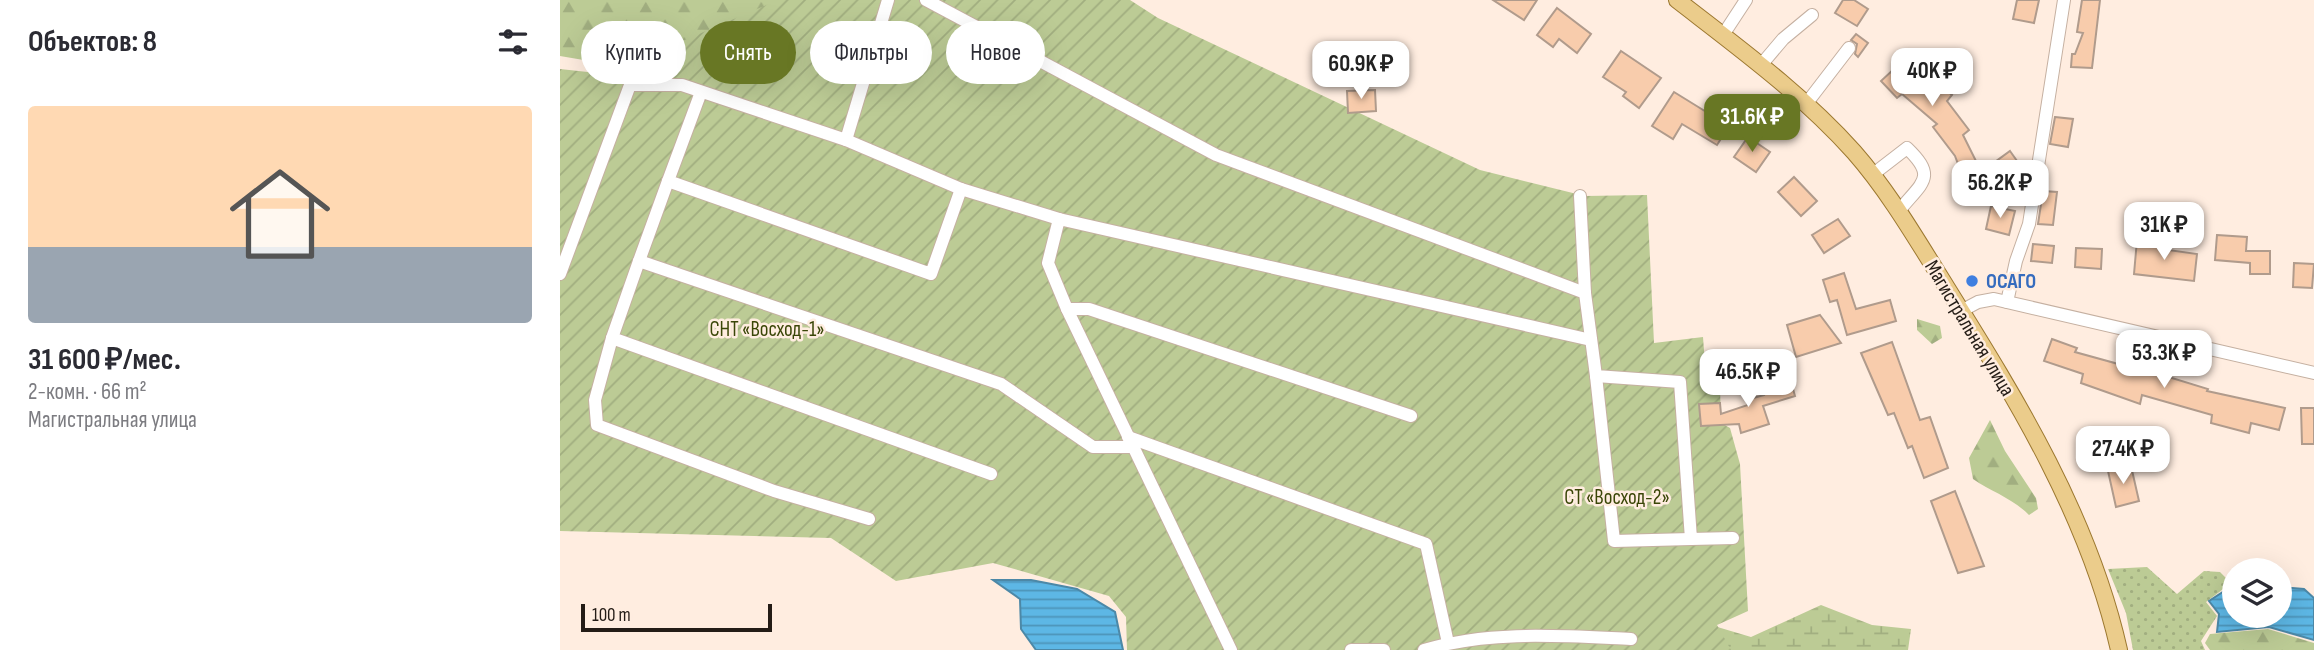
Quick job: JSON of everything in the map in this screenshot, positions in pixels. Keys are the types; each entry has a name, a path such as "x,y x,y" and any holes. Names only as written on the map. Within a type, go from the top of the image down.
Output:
{"main road":[{"name":"Магистральная улица","path":"1677,0 1806,104 1872,175 1898,212 1961,311 2048,458 2098,573 2119,650"}],"street":[{"path":"846,141 888,0"},
{"path":"926,0 1216,155 1585,293"},
{"path":"1723,35 1746,0"},
{"path":"2007,302 2015,261 2029,224 2064,0"},
{"path":"1760,65 1783,39 1812,15"},
{"path":"1806,104 1849,48"},
{"path":"560,274 630,85 682,85 846,141 961,189 1059,219 1591,340"},
{"path":"701,92 612,338 595,400 597,425 774,491 869,519"},
{"path":"1872,175 1907,148 1923,164 1926,171 1922,181 1898,212"},
{"path":"668,181 931,274 961,189"},
{"path":"1580,196 1585,293 1614,541 1733,538"},
{"path":"1059,219 1048,263 1067,309 1231,650"},
{"path":"639,261 1001,384 1093,447 1130,442 1426,544 1448,643"},
{"path":"1961,311 1978,302 1994,299 2314,373"},
{"path":"1067,309 1089,309 1411,416"},
{"path":"612,338 991,474"},
{"path":"1596,376 1680,382 1691,539"},
{"path":"1424,650 1448,643 1542,635 1631,639"},
{"path":"1352,650 1384,650"}],"green space":[{"path":"560,0 817,0 769,21 700,21 700,52 686,58 686,21 581,21 581,60 560,56"},
{"name":"СНТ «Восход-1»","path":"778,0 1130,0 1158,18 1480,170 1585,196 1647,195 1654,343 1703,337 1706,378 1720,387 1721,423 1730,428 1740,464 1748,611 1717,625 1731,650 1127,650 1126,617 1109,596 993,563 896,581 831,538 560,531 560,69 581,71 581,84 686,84 686,40 700,34 700,84 796,84 796,21 729,21"},
{"path":"1917,319 1940,326 1942,338 1932,344 1917,330"},
{"path":"1990,420 2005,451 2036,498 2038,509 2029,515 1973,479 1969,458"},
{"path":"2147,567 2177,594 2204,571 2220,572 2222,590 2206,602 2217,616 2201,641 2205,650 2133,650 2126,613 2108,569"},
{"path":"1620,598 1751,637 1821,605 1872,625 1911,629 1908,650 1704,650"},
{"path":"2268,629 2314,643 2314,650 2210,650 2205,643 2210,634"}],"water":[{"path":"993,580 1031,580 1077,589 1115,612 1123,650 1036,650 1021,629 1020,599"},
{"path":"2292,588 2304,589 2314,598 2314,640 2272,628 2292,628"},
{"path":"2222,592 2222,628 2259,628 2217,632 2219,614 2209,601"}],"building":[{"path":"1493,0 1537,0 1524,20"},
{"path":"1843,0 1854,0 1868,9 1857,26 1835,13"},
{"path":"2017,0 2039,0 2034,23 2013,19"},
{"path":"2082,0 2100,0 2092,68 2071,67 2072,54 2075,54 2083,33 2077,32"},
{"path":"1557,8 1591,34 1577,53 1559,39 1553,47 1537,35"},
{"path":"1856,34 1868,43 1858,57 1855,54 1857,44 1851,40"},
{"path":"1621,51 1661,78 1639,108 1623,96 1626,92 1603,77"},
{"path":"1908,56 1930,81 1932,79 1952,95 1947,101 1969,130 1963,135 1977,163 1961,172 1955,156 1933,127 1937,124 1902,94 1897,98 1881,81"},
{"path":"1375,90 1376,111 1348,113 1347,91"},
{"path":"1674,92 1729,126 1717,145 1682,124 1673,139 1652,126"},
{"path":"2055,117 2073,119 2068,147 2050,144"},
{"path":"1748,137 1770,152 1756,172 1734,157"},
{"path":"2010,151 2022,168 1997,187 1984,170"},
{"path":"1794,177 1817,201 1801,216 1778,192"},
{"path":"2043,191 2057,192 2053,225 2038,224"},
{"path":"1991,206 2015,211 2009,235 1986,229"},
{"path":"1838,219 1850,236 1824,253 1812,235"},
{"path":"2217,235 2247,237 2246,251 2270,251 2270,274 2250,274 2250,263 2215,260"},
{"path":"2137,240 2162,242 2161,249 2197,254 2194,281 2134,274"},
{"path":"2033,244 2054,246 2052,263 2031,261"},
{"path":"2076,248 2102,249 2101,269 2075,267"},
{"path":"2294,263 2314,264 2312,288 2293,287"},
{"path":"1844,273 1856,309 1890,300 1896,321 1847,335 1837,300 1830,302 1823,280"},
{"path":"1820,315 1841,343 1796,357 1787,325"},
{"path":"2052,339 2077,348 2075,352 2122,365 2123,363 2208,389 2207,391 2285,408 2279,430 2251,423 2249,433 2211,423 2212,415 2142,395 2140,404 2081,383 2083,374 2044,361"},
{"path":"1892,342 1920,420 1930,417 1948,468 1924,478 1912,446 1908,448 1894,413 1888,415 1861,353"},
{"path":"1790,378 1795,396 1763,406 1769,424 1741,433 1739,424 1701,426 1699,404 1720,403 1721,414 1748,405 1746,400 1764,395 1762,387"},
{"path":"2301,408 2314,408 2314,444 2302,444"},
{"path":"2131,466 2139,501 2116,507 2108,471"},
{"path":"1955,491 1984,566 1958,573 1931,501"}],"place":[{"name":"ОСАГО","path":"1972,281"}],"park label":[{"name":"СТ «Восход-2»","path":"1617,497"}]}
